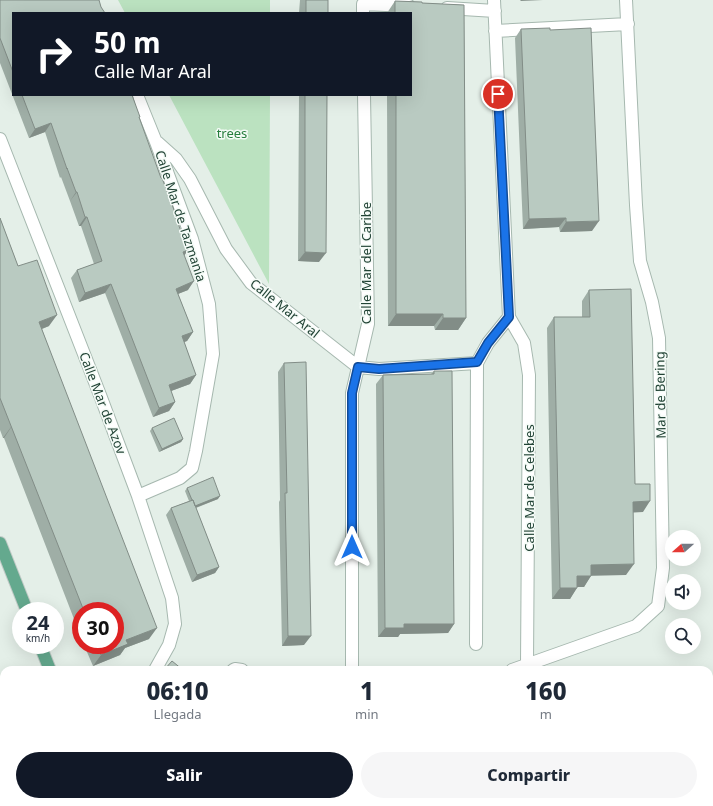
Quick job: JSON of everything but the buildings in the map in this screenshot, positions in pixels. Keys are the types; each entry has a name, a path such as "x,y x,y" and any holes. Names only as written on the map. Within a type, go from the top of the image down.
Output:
{"main road":[{"path":"0,543 23,602"},
{"path":"44,654 48,666"}],"street":[{"name":"Mar de Bering","path":"522,666 636,626 658,606 663,568 659,338 652,302 640,260 626,0"},
{"path":"363,12 363,4 417,7"},
{"path":"433,8 495,5"},
{"name":"Calle Mar de Celebes","path":"495,5 509,317 524,343 529,375 527,664"},
{"path":"495,31 628,24"},
{"name":"Calle Mar de Tazmania","path":"136,96 156,142 192,239 209,304 214,354 192,468 180,478 138,496"},
{"name":"Calle Mar del Caribe","path":"352,666 352,393 368,324 364,96"},
{"name":"Calle Mar de Azov","path":"0,139 138,496 172,598 175,624 169,645 157,666"},
{"name":"Calle Mar Aral","path":"156,142 176,159 190,179 226,249 251,283 358,367"},
{"path":"476,644 477,362 488,343 509,317"},
{"path":"358,367 379,369 477,362"}],"green space":[{"path":"118,0 270,0 270,12 124,12"},
{"name":"trees","path":"170,96 270,96 269,284"}],"route":[{"path":"352,547 352,393 358,367 379,369 477,362 488,343 509,317 498,94"}]}
